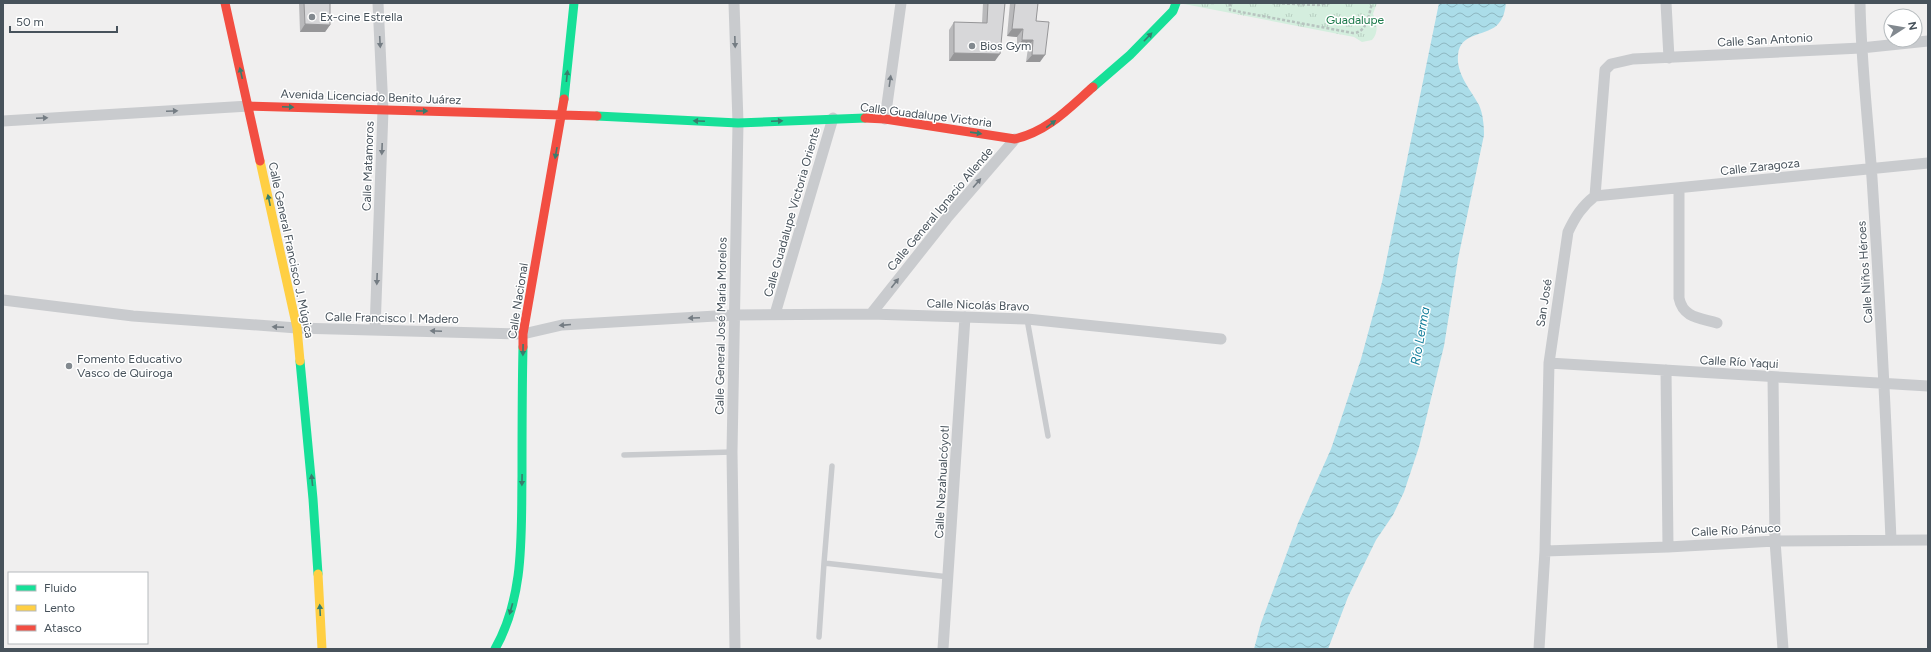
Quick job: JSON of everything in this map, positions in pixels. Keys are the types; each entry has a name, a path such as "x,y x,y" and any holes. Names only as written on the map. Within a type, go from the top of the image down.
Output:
{"street":[{"name":"Calle General Francisco J. Múgica","path":"225,3 297,328 313,499 322,649"},
{"name":"Calle Matamoros","path":"376,330 383,110 378,3"},
{"name":"Calle Nacional","path":"495,649 504,633 516,591 521,552 523,334 562,114 574,3"},
{"name":"Calle General José María Morelos","path":"734,3 738,123 733,315 732,452 735,649"},
{"path":"885,120 901,3"},
{"path":"1015,139 1027,136 1048,126 1081,99 1130,55 1173,11 1176,3"},
{"path":"1666,3 1669,58"},
{"name":"Calle Niños Héroes","path":"1860,3 1861,48 1871,169 1885,383 1891,540"},
{"name":"Calle San Antonio","path":"1595,196 1605,70 1611,64 1621,61 1861,48 1928,41"},
{"name":"Avenida Licenciado Benito Juárez","path":"3,121 249,106 562,114 738,123"},
{"name":"Calle Guadalupe Victoria","path":"738,123 833,118 885,120 1015,139"},
{"name":"Calle Guadalupe Victoria Oriente","path":"775,314 833,118"},
{"name":"Calle General Ignacio Allende","path":"871,314 947,218 1015,139"},
{"name":"Calle Zaragoza","path":"1595,196 1928,163"},
{"path":"1679,188 1679,298 1681,307 1687,314 1717,323"},
{"name":"San José","path":"1539,649 1545,551 1548,363 1568,232 1583,205 1595,196"},
{"name":"Calle Francisco I. Madero","path":"3,300 148,317 297,328 523,334 562,325 733,315"},
{"name":"Calle Nicolás Bravo","path":"733,315 871,314 1027,319 1221,340"},
{"name":"Calle Nezahualcóyotl","path":"943,649 949,577 965,317"},
{"name":"Calle Río Yaqui","path":"1548,363 1928,386"},
{"path":"1666,370 1668,547"},
{"path":"1773,377 1775,541 1783,649"},
{"name":"Calle Río Pánuco","path":"1545,551 1668,547 1775,541 1928,540"}],"lane":[{"path":"1027,319 1048,436"},
{"path":"624,455 732,452"},
{"path":"819,637 832,466"},
{"path":"824,563 949,577"}],"path":[{"path":"1211,3 1216,3"},
{"path":"1230,3 1230,10 1353,33 1362,31 1364,28 1372,3"},
{"path":"1272,3 1318,5 1330,3"}],"green space":[{"name":"Guadalupe","path":"1377,3 1373,14 1376,21 1376,34 1372,40 1362,42 1354,37 1184,4"}],"water":[{"name":"Río Lerma","path":"1439,3 1506,3 1501,21 1488,31 1469,38 1460,47 1458,55 1459,69 1480,108 1483,120 1484,135 1458,259 1444,346 1419,447 1404,492 1393,515 1376,540 1348,597 1328,649 1254,649 1261,623 1298,523 1331,449 1361,359 1382,282"}],"building":[{"path":"304,3 330,3 330,25 305,24"},
{"name":"Bios Gym","path":"988,3 1005,3 1000,54 954,53 954,22 987,23"},
{"path":"1015,3 1038,3 1036,21 1049,22 1045,55 1032,55 1033,40 1022,40 1023,29 1012,29"}],"traffic: fast":[{"path":"564,99 574,3"},
{"path":"1093,87 1130,55 1173,11 1176,3"},
{"path":"597,116 738,123 865,118"},
{"path":"495,649 505,629 512,608 519,564 522,520 523,347"},
{"path":"300,361 313,499 318,574"}],"traffic: slow":[{"path":"260,161 297,328 300,361"},
{"path":"318,574 322,649"}],"traffic: jam":[{"path":"225,3 260,161"},
{"path":"865,118 885,119 1015,139 1038,131 1048,125 1093,87"},
{"path":"523,347 523,334 564,99"},
{"path":"249,106 597,116"}],"place":[{"name":"Ex-cine Estrella","path":"312,17"},
{"name":"Bios Gym","path":"972,46"},
{"name":"Fomento Educativo Vasco de Quiroga","path":"69,366"}]}
